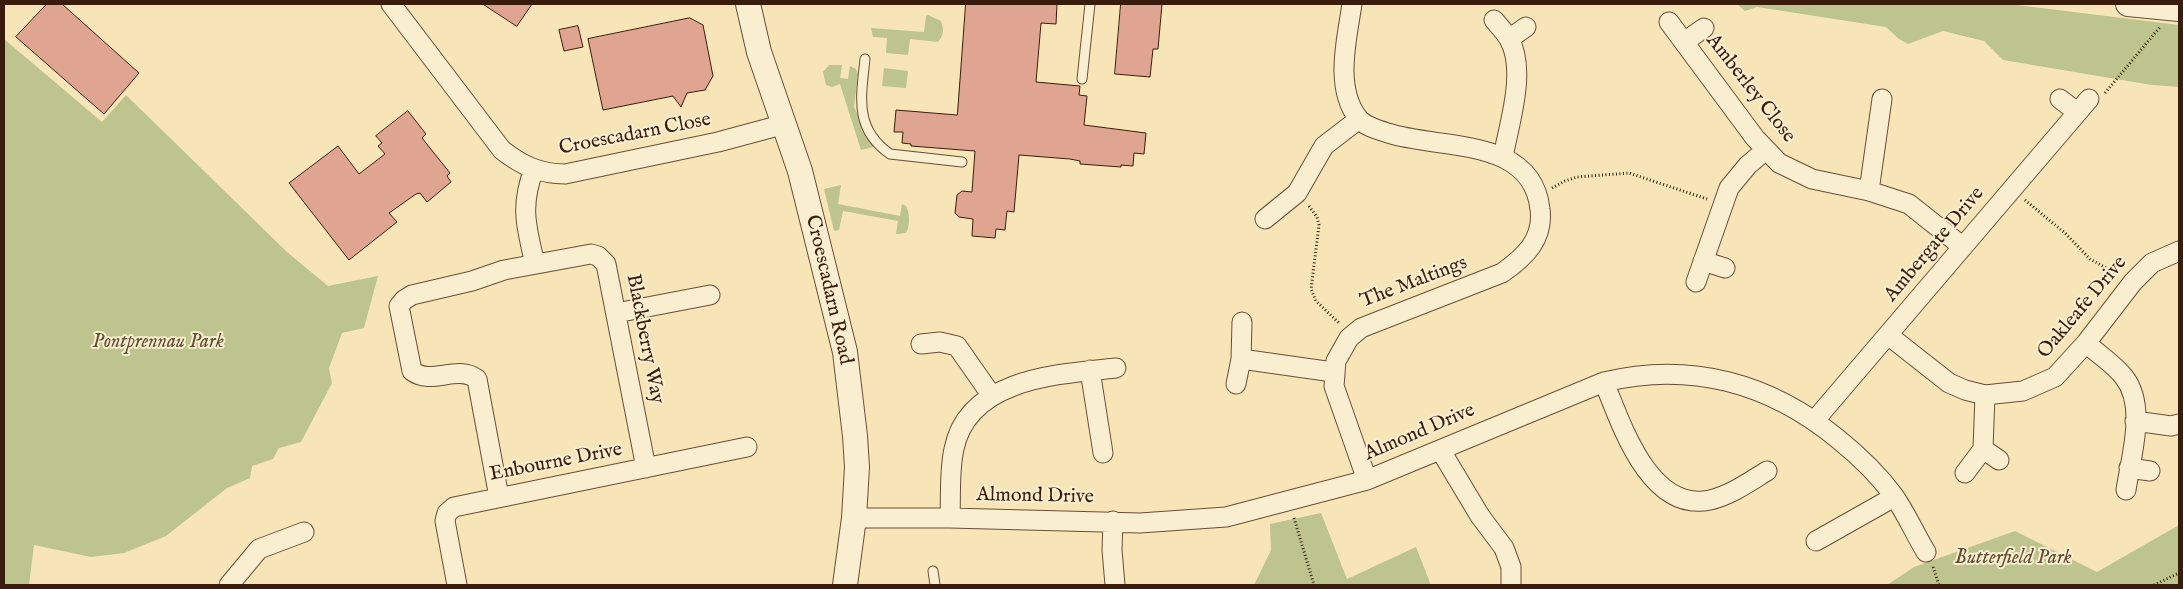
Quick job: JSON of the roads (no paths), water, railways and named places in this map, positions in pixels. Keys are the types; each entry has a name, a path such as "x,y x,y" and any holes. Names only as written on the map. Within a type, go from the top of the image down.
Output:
{"street":[{"name":"Croescadarn Close","path":"391,4 502,150 517,162 550,174 565,174 718,142 785,124"},
{"name":"Croescadarn Road","path":"748,4 759,52 800,171 845,352 857,467 854,518 845,585"},
{"path":"1265,219 1297,193 1324,146 1359,119 1348,101 1344,87 1349,4"},
{"path":"2128,4 2179,9"},
{"path":"1494,20 1509,39 1517,63 1517,80 1503,157"},
{"name":"Amberley Close","path":"1669,22 1766,150 1793,171 1812,179 1869,191 1909,204 1963,247"},
{"path":"1509,39 1526,27"},
{"path":"1684,42 1704,28"},
{"path":"1869,191 1882,99"},
{"name":"Ambergate Drive","path":"1815,420 2083,106 2060,99"},
{"name":"The Maltings","path":"1359,119 1369,126 1395,136 1487,152 1503,157 1518,166 1531,178 1539,196 1541,216 1538,233 1532,248 1521,260 1502,273 1405,309 1361,328 1342,348 1333,372 1336,397 1366,480"},
{"path":"1696,282 1722,203 1735,178 1766,150"},
{"path":"534,169 525,197 524,210 535,264"},
{"name":"Oakleafe Drive","path":"1888,335 1949,383 1985,395 2023,391 2055,377 2086,343 2133,282 2152,262 2179,250"},
{"name":"Blackberry Way","path":"499,498 477,379 469,374 459,372 429,377 419,376 412,371 400,306 404,300 412,295 472,281 504,270 591,254 598,256 606,264 646,468"},
{"path":"1703,261 1726,268"},
{"path":"616,313 710,295"},
{"path":"1236,384 1241,359 1242,322"},
{"path":"921,344 940,342 957,346 992,396"},
{"path":"2086,343 2123,376 2134,394 2135,421 2126,490"},
{"path":"1241,359 1333,372"},
{"path":"950,518 954,448 966,419 980,404 992,396 1041,377 1067,372 1116,368"},
{"path":"1090,370 1103,453"},
{"name":"Almond Drive","path":"854,518 950,518 1140,523 1226,517 1366,480 1441,451 1484,431 1604,382 1635,374 1665,374 1724,380 1752,388 1815,420 1854,452 1875,473 1894,496 1926,552"},
{"path":"1604,382 1630,446 1643,466 1676,496 1694,501 1710,500 1736,490 1768,470"},
{"path":"1965,473 1983,449 1985,395"},
{"path":"2135,421 2171,426 2179,424"},
{"name":"Enbourne Drive","path":"456,585 444,521 447,513 454,507 748,447"},
{"path":"1983,449 1999,460"},
{"path":"1441,451 1480,516 1504,548 1511,567 1511,585"},
{"path":"2129,468 2150,471"},
{"path":"1816,541 1894,496"},
{"path":"1113,521 1112,550 1115,585"},
{"path":"229,585 259,549 304,532"}],"lane":[{"path":"1082,79 1090,4"},
{"path":"865,59 861,115 873,138 882,148 890,154 962,162"},
{"path":"933,571 935,585"}],"park label":[{"name":"Pontprennau Park","path":"158,343"},
{"name":"Butterfield Park","path":"2013,559"}]}
